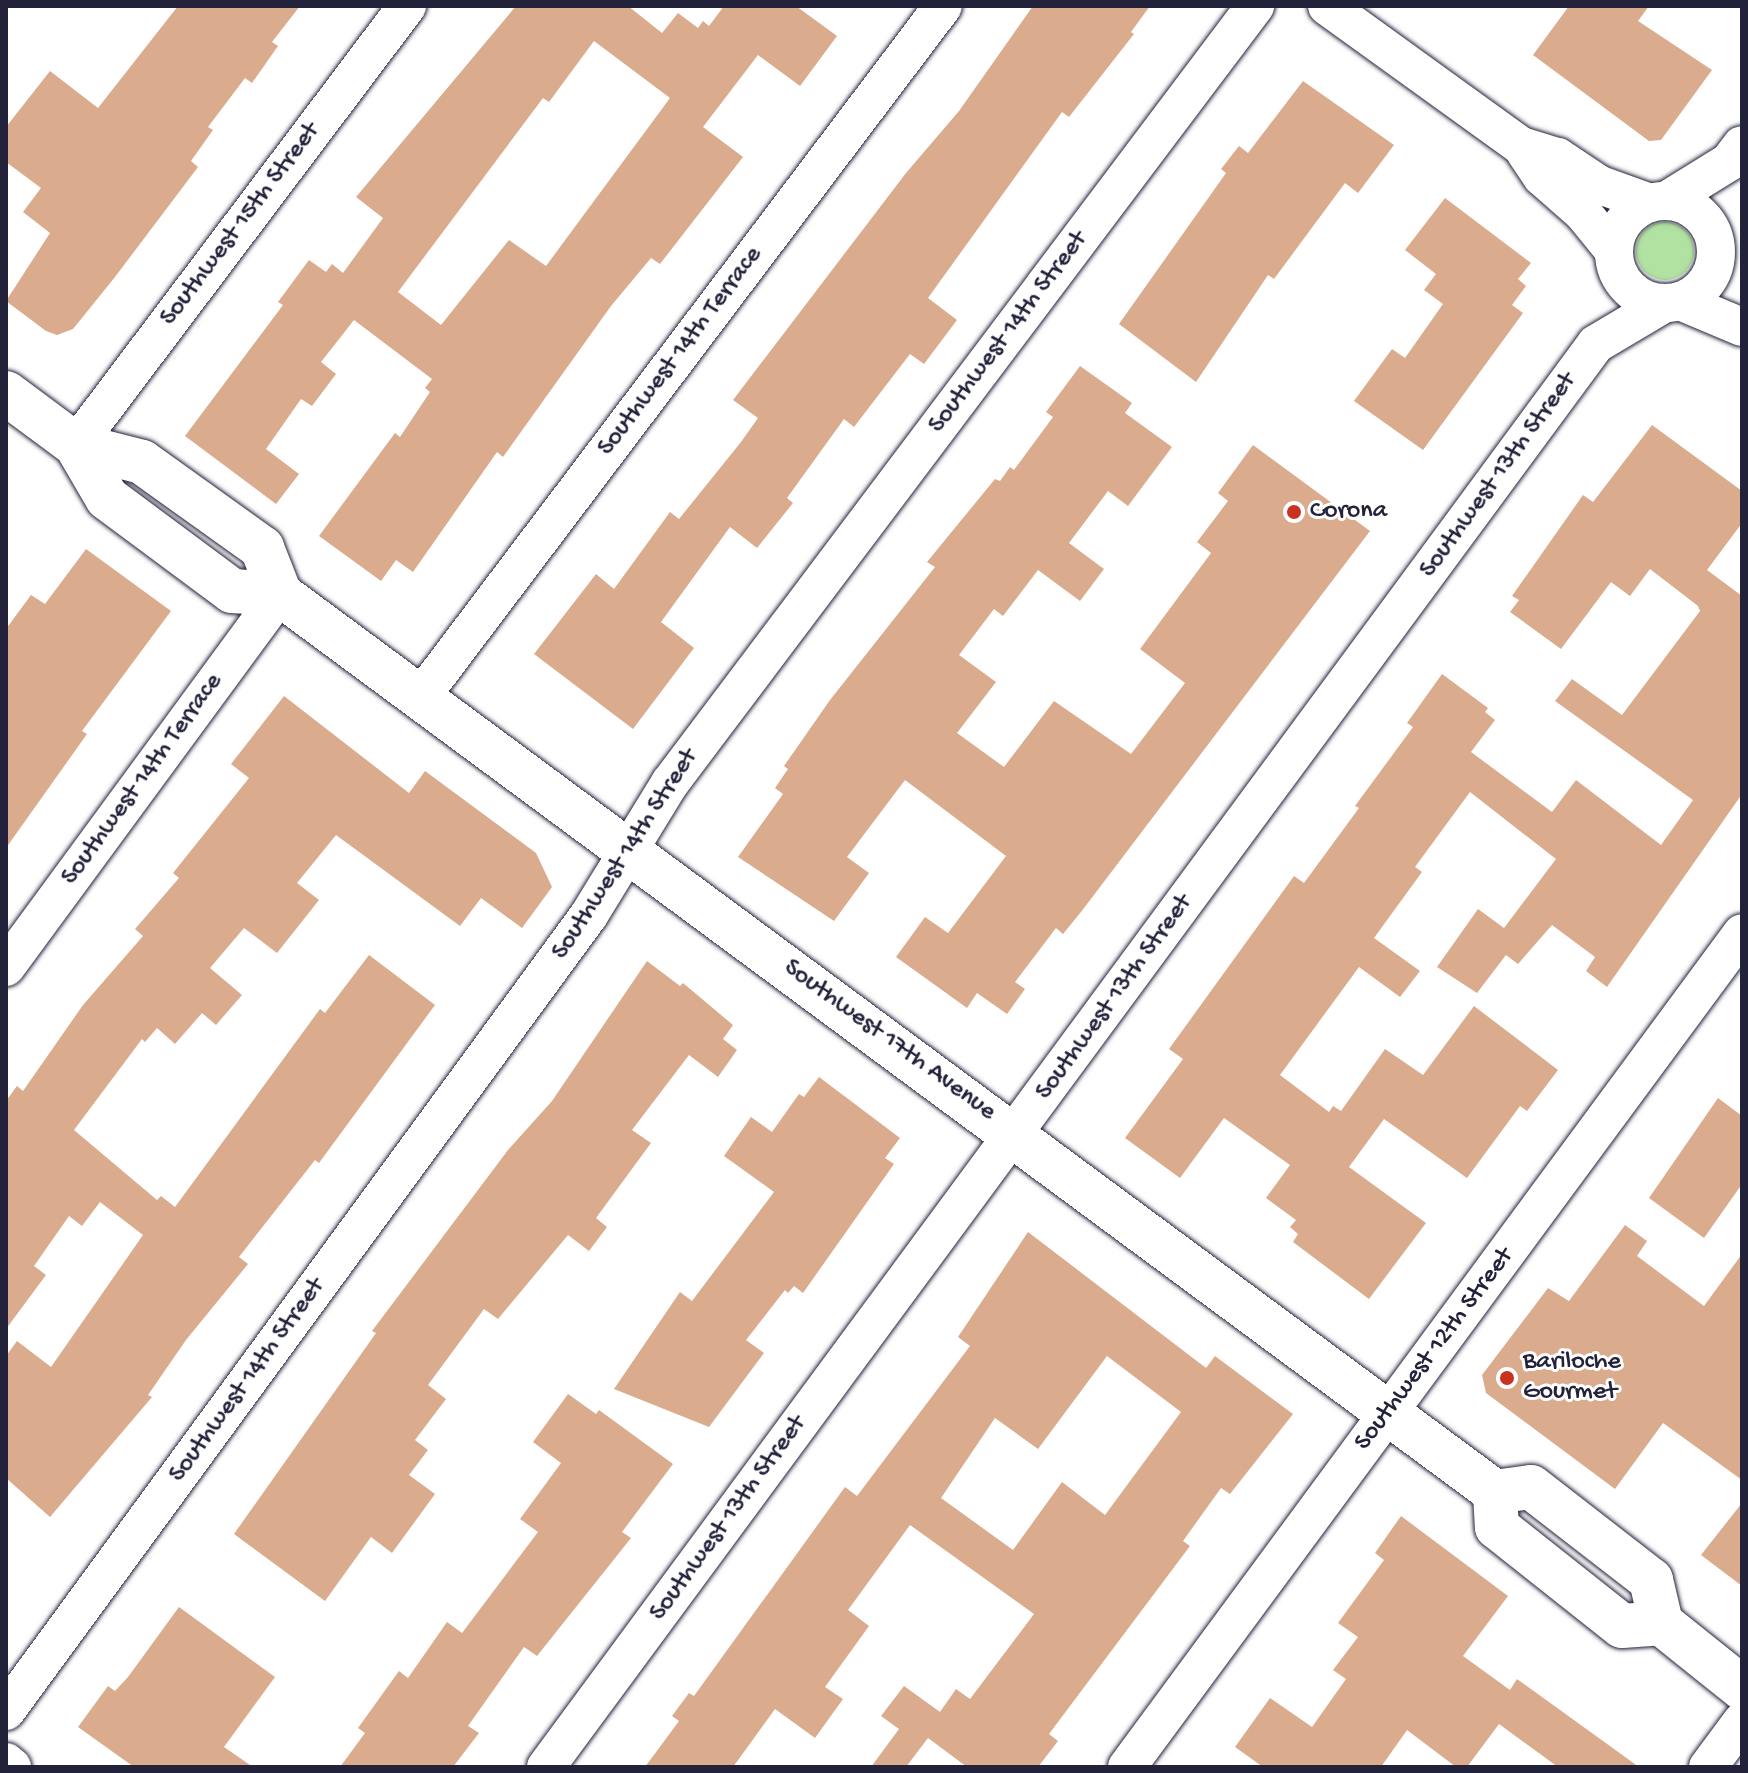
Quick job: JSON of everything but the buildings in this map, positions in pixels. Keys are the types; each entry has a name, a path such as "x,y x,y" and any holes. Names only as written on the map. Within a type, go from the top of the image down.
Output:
{"main road":[{"path":"6,393 76,445 142,462 262,548 280,594"},
{"name":"Southwest 17th Avenue","path":"280,594 1015,1134 1495,1492 1531,1487 1651,1580 1661,1623 1742,1688"}],"street":[{"name":"Southwest 15th Street","path":"76,445 407,6"},
{"name":"Southwest 14th Terrace","path":"420,698 943,6"},
{"name":"Southwest 14th Street","path":"6,1711 589,915 670,783 1255,6"},
{"path":"1327,6 1521,146 1558,157 1600,185 1696,211 1742,286"},
{"path":"1521,146 1542,177 1583,213 1635,294 1672,302 1742,327"},
{"path":"1615,260 1624,221 1736,154"},
{"path":"1672,302 1706,282 1736,154"},
{"name":"Southwest 13th Street","path":"546,1767 1596,344 1615,260"},
{"name":"Southwest 13th Street","path":"1596,344 1672,302"},
{"name":"Southwest 14th Terrace","path":"6,967 280,594"},
{"name":"Southwest 12th Street","path":"1127,1767 1742,933"},
{"path":"1708,1767 1742,1721"},
{"path":"6,1762 12,1767"}],"green space":[{"path":"1665,222 1685,231 1694,251 1685,271 1665,280 1645,271 1636,251 1645,231"}],"place":[{"name":"Corona","path":"1294,512"},
{"name":"Bariloche Gourmet","path":"1507,1378"}]}
